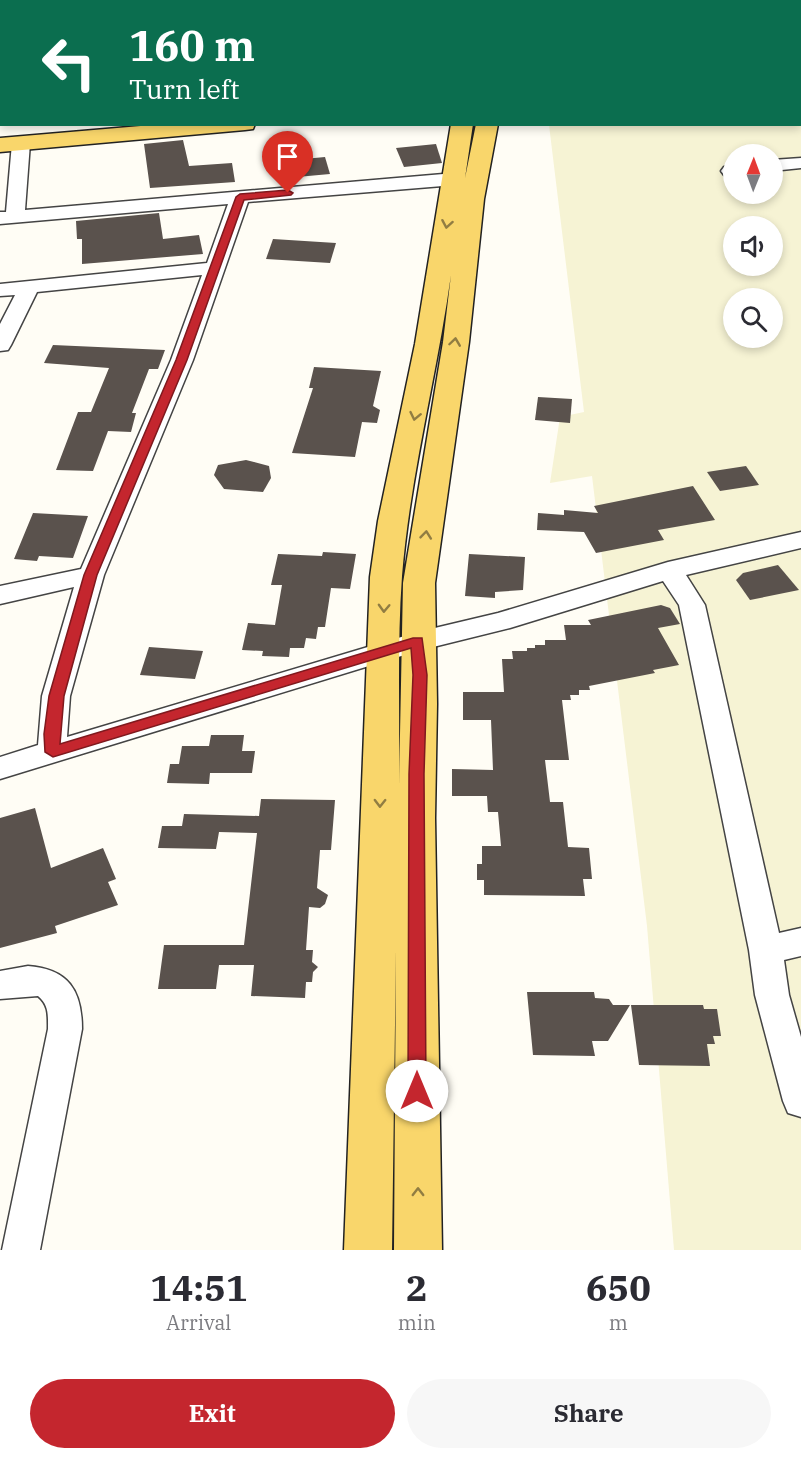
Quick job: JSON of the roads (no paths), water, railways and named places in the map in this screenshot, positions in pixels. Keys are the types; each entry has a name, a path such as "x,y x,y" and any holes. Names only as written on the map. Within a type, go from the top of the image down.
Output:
{"main road":[{"path":"10,135 87,126"},
{"path":"10,135 202,126"},
{"path":"368,1250 375,1066 386,577 393,521 422,381 464,129"},
{"path":"418,1250 419,583 456,342 472,199 464,129"},
{"path":"375,1066 417,1068"}],"street":[{"path":"10,135 8,217 455,179"},
{"path":"783,165 801,163"},
{"path":"53,752 52,734 56,696 91,575 182,360 240,197"},
{"path":"0,290 215,268"},
{"path":"0,345 29,287"},
{"path":"0,768 418,641 500,622 668,571 801,540"},
{"path":"668,571 684,589 692,605 766,950 772,995 801,1101"},
{"path":"0,595 91,575"},
{"path":"766,950 801,942"},
{"path":"0,986 27,980 43,981 58,991 66,1011 65,1029 21,1250"}]}
